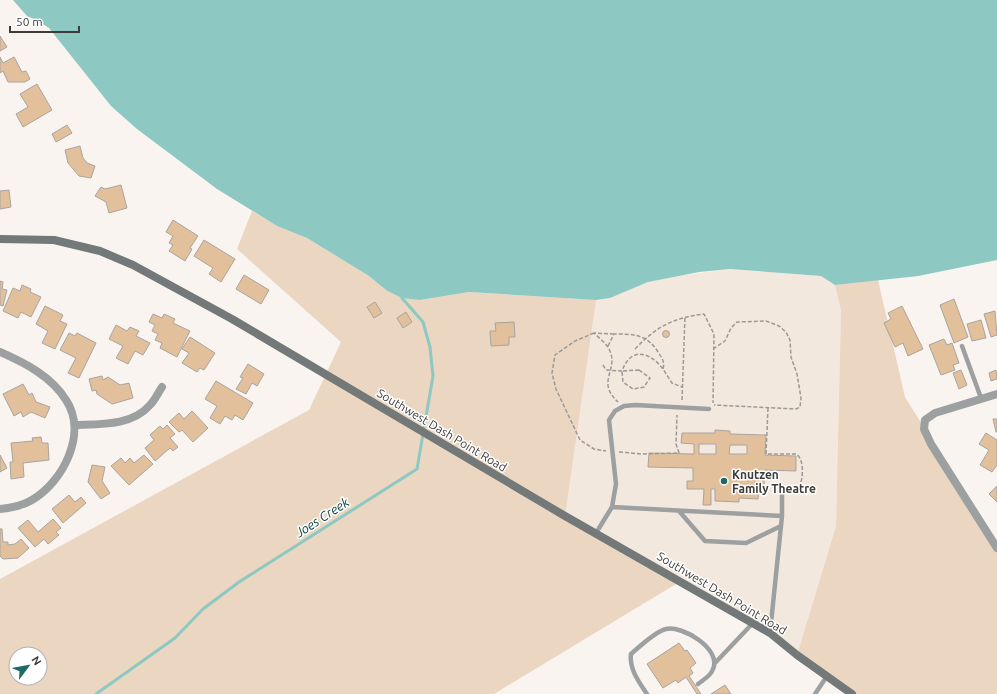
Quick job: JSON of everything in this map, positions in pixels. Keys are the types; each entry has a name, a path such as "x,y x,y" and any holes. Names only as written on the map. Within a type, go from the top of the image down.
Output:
{"main road":[{"name":"Southwest Dash Point Road","path":"0,239 54,240 100,251 176,287 460,454 770,633 852,694"}],"street":[{"path":"0,352 25,365 53,383 67,400 72,410 74,425 67,460 51,485 26,503 0,509"},
{"path":"74,425 110,423 129,419 140,414 150,405 162,387"},
{"path":"997,394 935,413 925,420 924,429 930,444 997,548"}],"lane":[{"path":"962,346 981,398"},
{"path":"596,533 612,507 616,484 609,420 615,411 624,406 635,405 709,409"},
{"path":"770,633 782,516 782,494"},
{"path":"612,507 782,516"},
{"path":"679,511 705,542 746,543 781,526"},
{"path":"698,684 710,674 715,663 753,623"},
{"path":"647,694 631,668 630,654 665,629 677,629 702,642 712,653 715,663"},
{"path":"815,694 827,676"}],"path":[{"path":"635,349 661,326 685,316 704,314 714,334 713,349 713,405 796,409 800,407 801,398 797,374 791,357 790,340 786,332 779,326 766,321 737,322 731,328 725,341 713,349"},
{"path":"663,369 665,364 662,357 654,345 646,338 636,334 594,333 574,341 555,355 552,373 556,389 580,440 594,449 642,454 679,453 676,444 682,387 685,316"},
{"path":"594,333 608,346 611,351 607,388 610,394 624,406"},
{"path":"608,346 614,334"},
{"path":"603,365 606,370 610,371 622,371 639,370 650,378 644,387 633,389 623,382 622,371 630,356 639,354 649,355 657,361 672,383 682,387"},
{"path":"768,408 766,454 796,454 800,456 802,460 801,484 799,488 788,489 782,494"}],"shaded area":[{"path":"252,211 277,226 307,238 369,276 386,290 420,300 469,292 596,300 565,516 681,581 494,694 0,694 0,579 309,410 341,342 237,249"},
{"path":"730,269 821,276 835,285 841,310 836,526 797,655 770,633 565,516 580,299 596,300 610,298 648,282 663,278"},
{"path":"878,280 905,397 997,545 997,694 850,694 797,655 836,526 841,310 835,285"}],"water":[{"path":"13,0 997,0 997,260 918,276 835,285 821,276 730,269 699,272 648,282 610,298 596,300 469,292 420,300 402,298 386,290 369,276 307,238 277,226 217,189 137,129 111,106 49,28 27,16"}],"building":[{"path":"0,36 7,47 0,51"},
{"path":"0,57 3,63 14,57 22,72 26,71 30,79 25,82 8,82 3,71 0,73"},
{"path":"37,84 52,110 23,127 16,114 28,107 20,94"},
{"path":"67,125 72,133 56,142 52,134"},
{"path":"80,146 83,158 87,163 95,166 91,178 79,176 68,163 65,150"},
{"path":"121,185 127,208 109,213 106,202 95,196 101,187 105,189"},
{"path":"9,190 11,207 0,209 0,191"},
{"path":"173,220 198,236 190,248 192,249 185,261 169,251 173,245 169,243 173,236 166,232"},
{"path":"204,240 235,259 221,282 209,274 213,268 194,256"},
{"path":"244,275 269,290 261,304 236,289"},
{"path":"0,281 3,282 2,289 7,290 3,306 0,305"},
{"path":"22,285 31,289 30,292 41,297 31,317 21,312 18,318 3,311 13,288 20,291"},
{"path":"954,299 968,337 954,343 940,305"},
{"path":"375,302 382,313 374,318 367,307"},
{"path":"45,306 63,315 60,321 67,324 55,349 42,343 48,331 36,324"},
{"path":"902,306 923,349 908,356 903,343 895,347 884,323 891,319 888,313"},
{"path":"995,311 997,335 991,337 984,314"},
{"path":"406,312 412,322 403,328 397,318"},
{"path":"153,314 162,318 164,314 175,319 173,323 190,331 177,357 160,348 162,343 155,340 158,334 152,331 155,325 149,322"},
{"path":"981,320 986,338 972,341 967,324"},
{"path":"514,322 515,337 509,337 509,345 491,346 490,331 496,331 495,323"},
{"path":"116,325 127,331 130,327 139,331 136,336 150,343 143,355 135,351 128,364 116,358 123,346 109,339"},
{"path":"666,330 669,331 669,337 666,338 663,337 662,334 663,331"},
{"path":"69,333 75,336 77,333 96,343 79,378 68,373 76,358 60,350"},
{"path":"190,337 215,353 204,370 200,368 197,372 182,363 189,353 182,349"},
{"path":"944,339 947,345 952,343 959,363 953,365 955,370 941,375 929,345"},
{"path":"248,364 264,374 257,386 252,383 246,394 236,389 243,378 240,377"},
{"path":"961,370 967,385 959,389 953,373"},
{"path":"996,370 997,379 991,381 989,373"},
{"path":"102,376 103,380 108,377 120,385 129,383 133,398 112,404 97,394 96,390 92,391 89,379"},
{"path":"216,381 253,403 243,420 235,415 232,420 225,416 220,424 210,418 217,406 205,399"},
{"path":"23,384 29,395 32,393 36,402 50,407 45,418 31,412 23,417 21,412 14,416 3,394"},
{"path":"192,411 208,428 193,442 182,430 179,432 169,422 179,413 184,419"},
{"path":"993,419 997,419 997,432 996,432"},
{"path":"167,425 175,434 170,438 178,447 173,451 170,448 155,461 145,448 154,440 150,435 160,426 163,429"},
{"path":"715,430 730,431 730,434 766,435 765,455 796,456 796,471 765,470 764,484 759,484 758,499 739,498 739,502 715,501 715,489 711,489 711,505 703,505 704,489 687,489 687,481 693,481 693,468 648,467 649,453 694,454 694,444 681,443 682,433 715,433","holes":["699,444 716,444 716,454 699,454","730,445 747,445 747,454 729,454"]},
{"path":"986,433 997,440 997,465 992,472 980,465 989,450 979,444"},
{"path":"41,437 42,443 48,443 49,460 23,463 24,477 11,479 10,462 13,462 11,443 33,441 32,438"},
{"path":"0,455 7,468 0,472"},
{"path":"144,455 153,464 129,485 111,466 121,458 125,463 130,458 134,463"},
{"path":"92,465 105,467 102,481 110,493 101,499 88,482"},
{"path":"997,486 997,502 989,494"},
{"path":"69,495 75,502 81,497 86,503 63,523 52,509"},
{"path":"53,519 61,528 56,532 59,535 48,544 44,539 35,547 18,528 28,520 38,532"},
{"path":"0,529 2,529 3,542 8,542 8,545 15,544 21,539 29,548 18,558 3,559 0,556"},
{"path":"679,643 685,651 687,650 696,663 690,668 693,673 689,676 701,694 697,694 686,677 678,683 676,680 663,688 647,664"},
{"path":"725,685 731,694 711,694"}],"waterway":[{"name":"Joes Creek","path":"96,694 175,638 203,609 239,582 417,469 433,376 430,347 423,322 402,298"}],"place":[{"name":"Knutzen Family Theatre","path":"724,481"}]}
